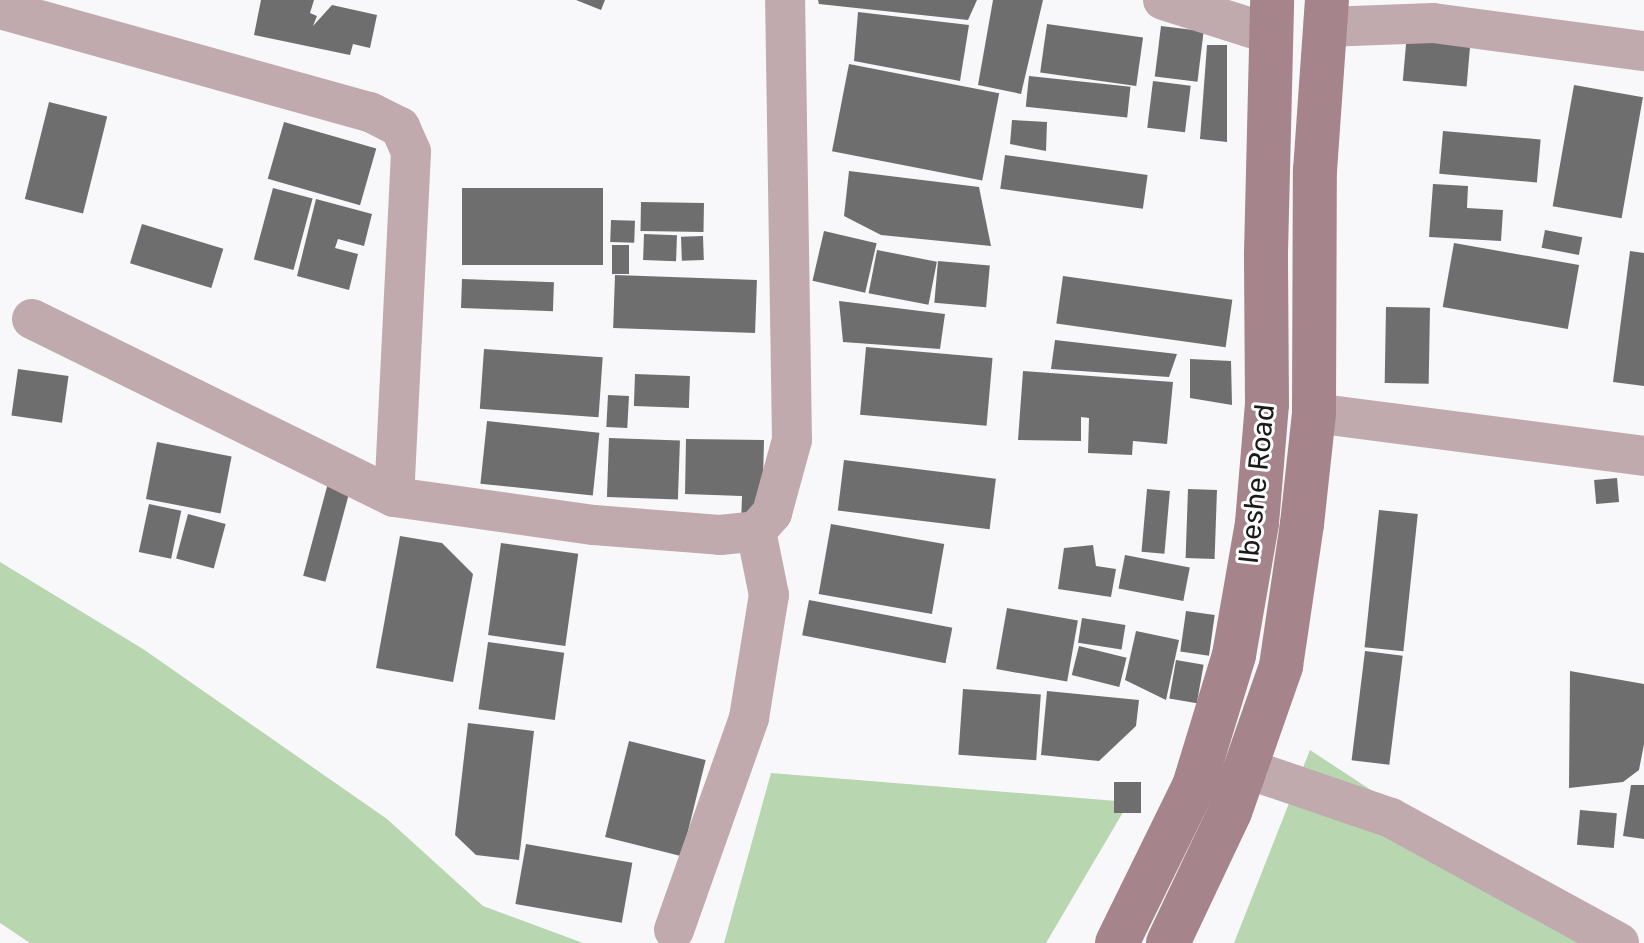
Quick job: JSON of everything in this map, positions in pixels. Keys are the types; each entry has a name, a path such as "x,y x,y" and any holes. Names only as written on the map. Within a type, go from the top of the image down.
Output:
{"main road":[{"name":"Ibeshe Road","path":"1168,943 1224,827 1281,666 1314,413 1315,171 1326,14"},
{"name":"Ibeshe Road","path":"1117,943 1194,786 1234,655 1254,537 1267,404 1271,17"}],"street":[{"path":"32,319 394,497 594,525 720,535 756,531 772,513 792,440 785,0"},
{"path":"1163,0 1271,17"},
{"path":"0,9 370,112 400,127 411,152 394,497"},
{"path":"1326,14 1433,23 1644,51"},
{"path":"1314,413 1644,456"},
{"path":"674,930 749,718 769,595 756,531"},
{"path":"1245,768 1391,818 1619,943"}],"green space":[{"path":"0,562 143,649 387,819 483,906 583,943 30,943 0,923"},
{"path":"1310,750 1604,943 1234,943"},
{"path":"771,773 1129,802 1046,943 724,943"}],"building":[{"path":"261,0 314,0 310,13 317,16 313,26 332,5 377,15 370,48 353,44 350,55 254,35"},
{"path":"576,0 605,0 601,10"},
{"path":"818,0 977,0 968,20 819,4"},
{"path":"993,0 1043,0 1021,94 978,85"},
{"path":"858,12 969,25 960,81 854,61"},
{"path":"1047,24 1143,37 1136,86 1040,73"},
{"path":"1161,26 1204,31 1197,82 1155,77"},
{"path":"1407,33 1471,39 1467,86 1403,81"},
{"path":"1207,45 1227,45 1227,142 1200,139"},
{"path":"849,64 999,93 982,181 832,151"},
{"path":"1029,76 1130,87 1127,117 1026,107"},
{"path":"1153,81 1191,86 1185,132 1147,128"},
{"path":"1574,85 1643,97 1622,218 1553,206"},
{"path":"49,102 107,117 83,214 25,199"},
{"path":"1012,120 1047,122 1046,151 1010,144"},
{"path":"284,122 376,148 360,205 268,179"},
{"path":"1443,131 1541,140 1537,182 1439,174"},
{"path":"1005,155 1148,175 1143,209 1000,189"},
{"path":"849,171 979,187 991,246 881,235 844,216"},
{"path":"1433,184 1468,186 1467,208 1503,210 1501,241 1429,237"},
{"path":"273,188 313,199 293,270 254,259"},
{"path":"462,188 603,188 603,265 462,265"},
{"path":"316,199 372,214 364,246 338,239 335,248 358,254 349,290 297,276"},
{"path":"641,202 704,203 703,232 640,231"},
{"path":"611,220 635,221 634,243 610,242"},
{"path":"142,224 223,249 211,288 130,263"},
{"path":"1545,230 1582,237 1579,255 1542,248"},
{"path":"824,231 877,243 865,293 813,281"},
{"path":"644,234 677,235 676,261 643,260"},
{"path":"703,236 704,260 682,261 681,237"},
{"path":"1454,243 1579,265 1568,329 1443,307"},
{"path":"612,245 629,245 629,274 612,274"},
{"path":"877,250 937,262 928,305 869,293"},
{"path":"1630,251 1644,253 1644,386 1613,382"},
{"path":"938,261 990,266 986,307 934,303"},
{"path":"615,275 757,280 755,333 613,328"},
{"path":"1063,276 1232,300 1226,347 1056,324"},
{"path":"462,279 554,282 553,311 461,308"},
{"path":"839,301 945,314 940,349 843,342"},
{"path":"1386,307 1430,308 1429,384 1385,383"},
{"path":"1055,340 1177,354 1169,377 1051,369"},
{"path":"866,347 993,358 987,426 860,415"},
{"path":"484,349 603,357 599,417 480,409"},
{"path":"1190,359 1231,361 1232,405 1190,398"},
{"path":"18,369 69,376 62,423 11,416"},
{"path":"1023,371 1173,382 1167,444 1133,441 1132,455 1088,453 1089,418 1081,417 1081,441 1018,440"},
{"path":"635,374 690,376 689,408 634,406"},
{"path":"608,395 629,396 627,428 606,427"},
{"path":"487,421 599,433 593,495 480,484"},
{"path":"609,438 680,440 678,499 607,497"},
{"path":"686,439 764,440 762,522 741,524 742,496 685,494"},
{"path":"157,442 232,457 221,513 146,499"},
{"path":"844,460 996,479 990,529 838,511"},
{"path":"1617,478 1619,502 1596,504 1594,480"},
{"path":"328,483 350,489 325,582 303,576"},
{"path":"1147,489 1170,491 1164,554 1142,552"},
{"path":"1188,489 1217,490 1215,559 1186,558"},
{"path":"149,504 181,511 171,559 139,552"},
{"path":"1379,510 1418,514 1403,651 1365,647"},
{"path":"188,514 226,524 214,569 176,558"},
{"path":"831,524 944,544 932,614 819,594"},
{"path":"400,536 442,543 473,574 453,682 376,668"},
{"path":"501,543 578,554 565,646 488,635"},
{"path":"1093,545 1096,566 1116,569 1111,597 1058,589 1064,548"},
{"path":"1125,555 1190,568 1183,601 1119,588"},
{"path":"809,600 952,628 945,663 802,635"},
{"path":"1007,608 1078,621 1067,682 996,669"},
{"path":"1186,611 1215,615 1209,656 1180,652"},
{"path":"1082,618 1125,625 1122,650 1078,643"},
{"path":"1136,631 1179,640 1166,700 1125,680"},
{"path":"488,642 564,653 555,720 479,709"},
{"path":"1079,646 1127,658 1119,687 1072,675"},
{"path":"1365,651 1403,656 1389,765 1352,760"},
{"path":"1176,660 1204,665 1197,703 1169,698"},
{"path":"1570,671 1644,684 1644,744 1639,770 1623,782 1569,788"},
{"path":"963,689 1041,694 1036,760 958,755"},
{"path":"1047,691 1139,700 1136,726 1099,761 1041,755"},
{"path":"468,723 534,731 519,860 476,855 455,835"},
{"path":"629,741 706,760 682,856 605,837"},
{"path":"1114,782 1141,782 1141,813 1114,813"},
{"path":"1631,785 1644,785 1644,839 1623,836"},
{"path":"1580,810 1617,813 1614,848 1577,845"},
{"path":"526,844 632,863 622,923 515,904"}]}
